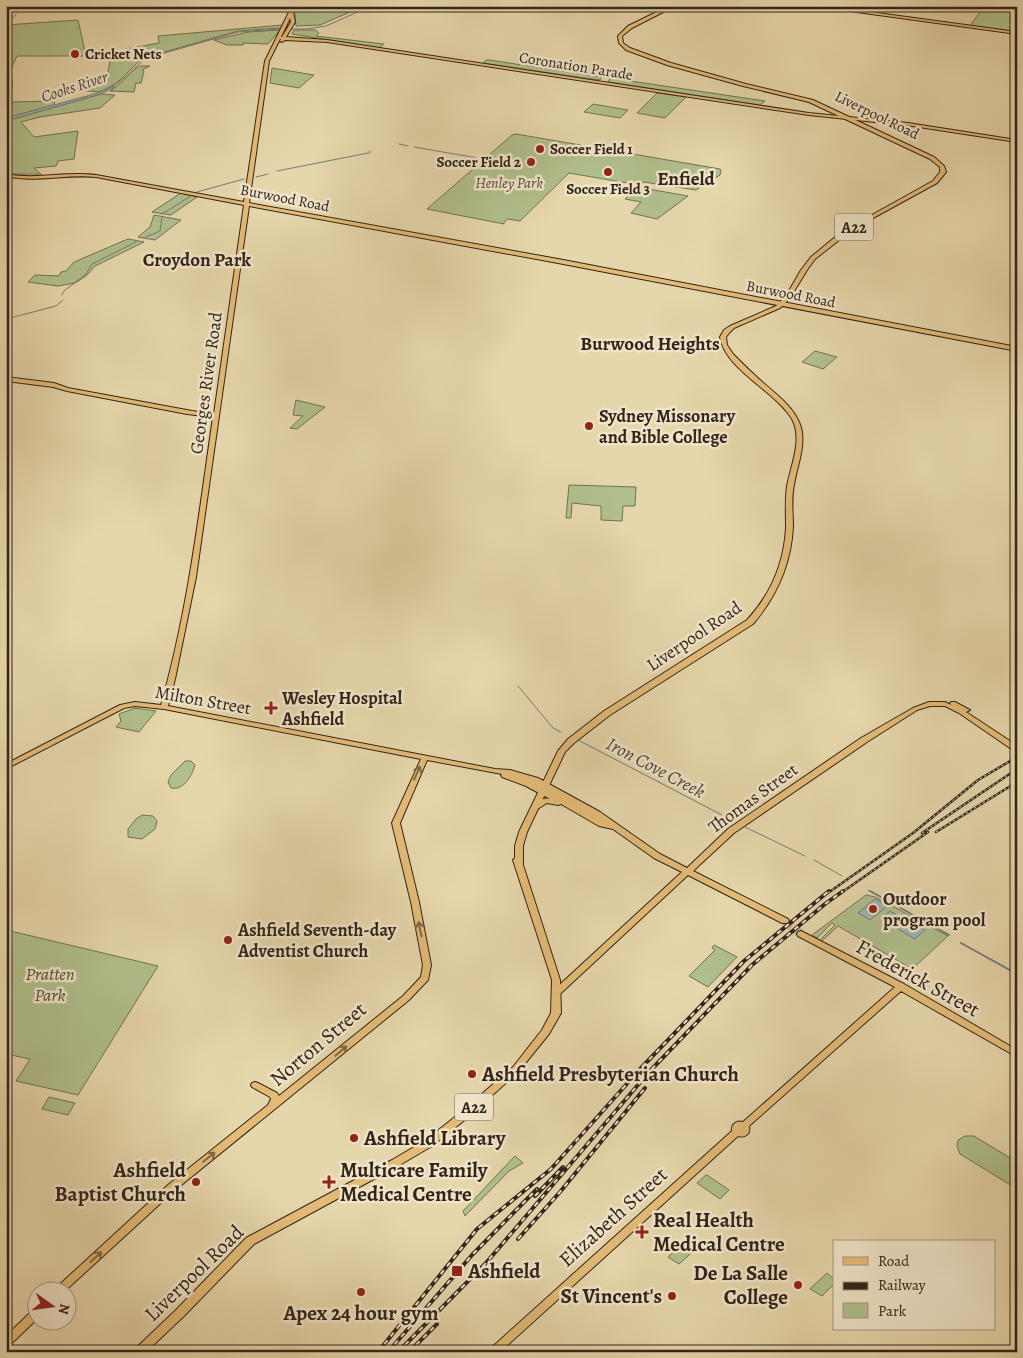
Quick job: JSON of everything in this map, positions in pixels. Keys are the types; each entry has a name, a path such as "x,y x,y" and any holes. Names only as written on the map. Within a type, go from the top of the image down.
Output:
{"highway":[{"name":"Liverpool Road","path":"669,6 624,28 616,38 618,46 661,64 741,86 795,98 825,109 843,116 876,135 928,159 936,166 938,172 931,181 829,239 806,260 779,304"},
{"name":"Liverpool Road","path":"139,1352 250,1241 429,1143 516,1069 546,1032 556,1013 556,978 516,856 516,840 521,824 566,745 606,713 750,622 760,611 783,568 788,543 790,488 800,451 796,424 788,409 744,369 725,348 722,341 727,331 752,318 771,312 779,304 808,263 832,240 935,182 943,174 942,166 932,158 799,97 749,86 669,64 628,49 621,43 620,38 628,28 673,6"},
{"name":"Liverpool Road","path":"519,864 521,839 542,788"}],"main road":[{"path":"285,35 293,19 290,6"},
{"path":"815,6 1017,33"},
{"path":"285,35 283,29 291,12"},
{"name":"Coronation Parade","path":"285,35 767,107 843,116"},
{"name":"Georges River Road","path":"268,62 285,35"},
{"name":"Georges River Road","path":"164,707 172,679 192,582 268,55 285,35"},
{"path":"279,46 290,41 302,39"},
{"name":"Coronation Parade","path":"767,107 843,116"},
{"path":"811,112 823,112 825,109"},
{"path":"843,116 911,125"},
{"path":"843,116 1017,141"},
{"path":"857,122 858,120 865,119"},
{"name":"Burwood Road","path":"8,176 84,174 1017,349"},
{"path":"6,378 173,410 216,416"},
{"name":"Milton Street","path":"6,767 122,706 135,704 164,707 495,771 542,788"},
{"name":"Thomas Street","path":"557,992 731,831 864,740 914,709 925,705 949,704 1014,743"},
{"name":"Norton Street","path":"71,1280 172,1188 406,998 425,978 428,965 396,822 425,757"},
{"path":"542,788 568,806 602,824 615,828"},
{"path":"542,788 597,814 657,856 785,921"},
{"path":"536,806 548,800 568,806"},
{"name":"Frederick Street","path":"801,934 901,986 1017,1054"},
{"name":"Elizabeth Street","path":"493,1352 901,986"},
{"path":"255,1085 275,1096 270,1108"},
{"path":"7,1352 6,1343 28,1321"}],"green space":[{"path":"294,6 364,6 320,25 296,26"},
{"path":"984,6 1017,6 1017,32 970,26"},
{"path":"78,20 86,56 17,56 11,69 7,69 6,25"},
{"path":"283,25 281,28 238,31 154,55 138,62 118,82 104,90 99,92 77,90 81,81 107,77 111,56 127,55 126,49 159,43 158,36"},
{"path":"280,30 268,44 243,43 243,45 227,45 214,40 248,32"},
{"path":"294,30 315,30 319,33 316,36 384,44 379,48 292,34"},
{"path":"486,60 602,77 600,80 483,63"},
{"path":"140,66 150,66 142,70 144,71 141,83 136,83 134,92 110,91 133,71"},
{"path":"272,68 314,75 299,88 270,83"},
{"path":"610,78 765,101 760,105 608,82"},
{"path":"657,93 686,97 665,118 637,113"},
{"path":"101,94 115,95 100,108 40,117 21,122 34,137 78,131 74,159 58,161 56,166 34,168 41,174 6,174 6,121"},
{"path":"6,95 12,95 12,102 54,101 55,105 6,118"},
{"path":"593,104 628,110 620,118 584,112"},
{"name":"Henley Park","path":"516,134 721,170 720,175 696,190 637,181 633,184 569,173 520,221 508,219 504,224 427,209 512,135"},
{"path":"637,187 688,196 657,219 631,213 641,202 625,199"},
{"path":"181,193 197,197 171,215 152,212"},
{"path":"154,215 181,220 155,240 138,237 150,227"},
{"path":"128,239 144,242 95,266 86,276 75,283 58,286 28,282 35,275 59,276 61,272 66,271 74,262"},
{"path":"815,351 837,357 823,369 802,362"},
{"path":"296,400 325,407 297,429 290,428 303,416 293,415"},
{"path":"569,485 636,487 635,506 623,506 622,521 601,520 601,506 572,503 571,518 566,518"},
{"path":"135,708 156,711 139,732 116,727 121,721 119,714"},
{"path":"185,761 191,761 195,765 192,773 184,785 171,788 168,782 171,775"},
{"path":"142,815 153,816 157,821 155,829 142,839 128,837 128,829"},
{"path":"866,895 875,897 948,936 912,969 838,926 822,941 820,940 835,925 832,923 817,938 812,935"},
{"name":"Pratten Park","path":"6,930 158,966 78,1095 16,1081 30,1059 6,1054"},
{"path":"714,945 737,957 708,987 689,976 715,950 712,948"},
{"path":"49,1097 75,1103 68,1115 42,1109"},
{"path":"965,1136 974,1136 1017,1162 1017,1189 960,1154 957,1146 958,1140"},
{"path":"515,1156 523,1163 509,1171 465,1216 463,1211"},
{"path":"706,1175 729,1190 720,1199 697,1183"},
{"path":"688,1239 699,1246 679,1264 668,1257"},
{"path":"827,1273 833,1278 833,1285 822,1296 810,1289"}],"water":[{"name":"Cooks River","path":"113,86 115,87 101,94 6,121 6,118 98,93"},
{"name":"Outdoor program pool","path":"875,899 887,906 870,920 858,913"},
{"path":"890,911 925,930 915,939 881,919"}],"waterway":[{"path":"16,12 18,6"},
{"name":"Cooks River","path":"284,29 307,29 326,26 371,6"},
{"path":"9,23 16,14"},
{"name":"Cooks River","path":"112,87 147,58 238,32 280,29"},
{"path":"6,68 7,74 13,82 11,92"},
{"path":"6,101 11,95"},
{"path":"399,144 408,146"},
{"path":"414,147 478,158"},
{"path":"277,171 368,153"},
{"path":"256,177 268,174"},
{"path":"197,192 244,179"},
{"path":"162,214 191,196"},
{"path":"146,237 160,231 162,217"},
{"path":"62,295 64,291 86,274 92,264 136,242"},
{"path":"6,319 56,306 63,300"},
{"name":"Iron Cove Creek","path":"518,686 553,728 561,732"},
{"name":"Iron Cove Creek","path":"578,740 722,815"},
{"name":"Iron Cove Creek","path":"745,827 805,856"},
{"name":"Iron Cove Creek","path":"814,860 842,876"},
{"name":"Iron Cove Creek","path":"868,890 873,893"},
{"name":"Iron Cove Creek","path":"870,891 949,935"},
{"name":"Iron Cove Creek","path":"961,943 1017,974"}],"tunnel":[{"path":"785,921 801,934"}],"railway":[{"path":"828,893 913,833 978,780 1017,757"},
{"path":"922,833 1017,769"},
{"path":"936,832 1017,782"},
{"path":"841,893 928,832"},
{"path":"378,1352 477,1229 551,1169 641,1068 744,961 829,891"},
{"path":"398,1352 486,1263 649,1072 752,965 843,891"},
{"path":"518,1239 560,1192 645,1088"},
{"path":"535,1196 563,1167"},
{"path":"388,1352 472,1255 537,1189"},
{"path":"409,1352 437,1324"}],"place":[{"name":"Cricket Nets","path":"75,54"},
{"name":"Soccer Field 1","path":"540,149"},
{"name":"Soccer Field 2","path":"531,162"},
{"name":"Soccer Field 3","path":"608,172"},
{"name":"Sydney Missonary and Bible College","path":"589,426"},
{"name":"Wesley Hospital Ashfield","path":"271,708"},
{"name":"Outdoor program pool","path":"873,909"},
{"name":"Ashfield Seventh-day Adventist Church","path":"228,940"},
{"name":"Ashfield Presbyterian Church","path":"472,1074"},
{"name":"Ashfield Library","path":"354,1138"},
{"name":"Ashfield Baptist Church","path":"196,1182"},
{"name":"Multicare Family Medical Centre","path":"329,1182"},
{"name":"Real Health Medical Centre","path":"642,1232"},
{"name":"Ashfield","path":"457,1271"},
{"name":"De La Salle College","path":"798,1285"},
{"name":"Apex 24 hour gym","path":"361,1292"},
{"name":"St Vincent's","path":"672,1296"}],"district":[{"name":"Enfield","path":"686,178"},
{"name":"Croydon Park","path":"197,259"},
{"name":"Burwood Heights","path":"650,343"}]}
